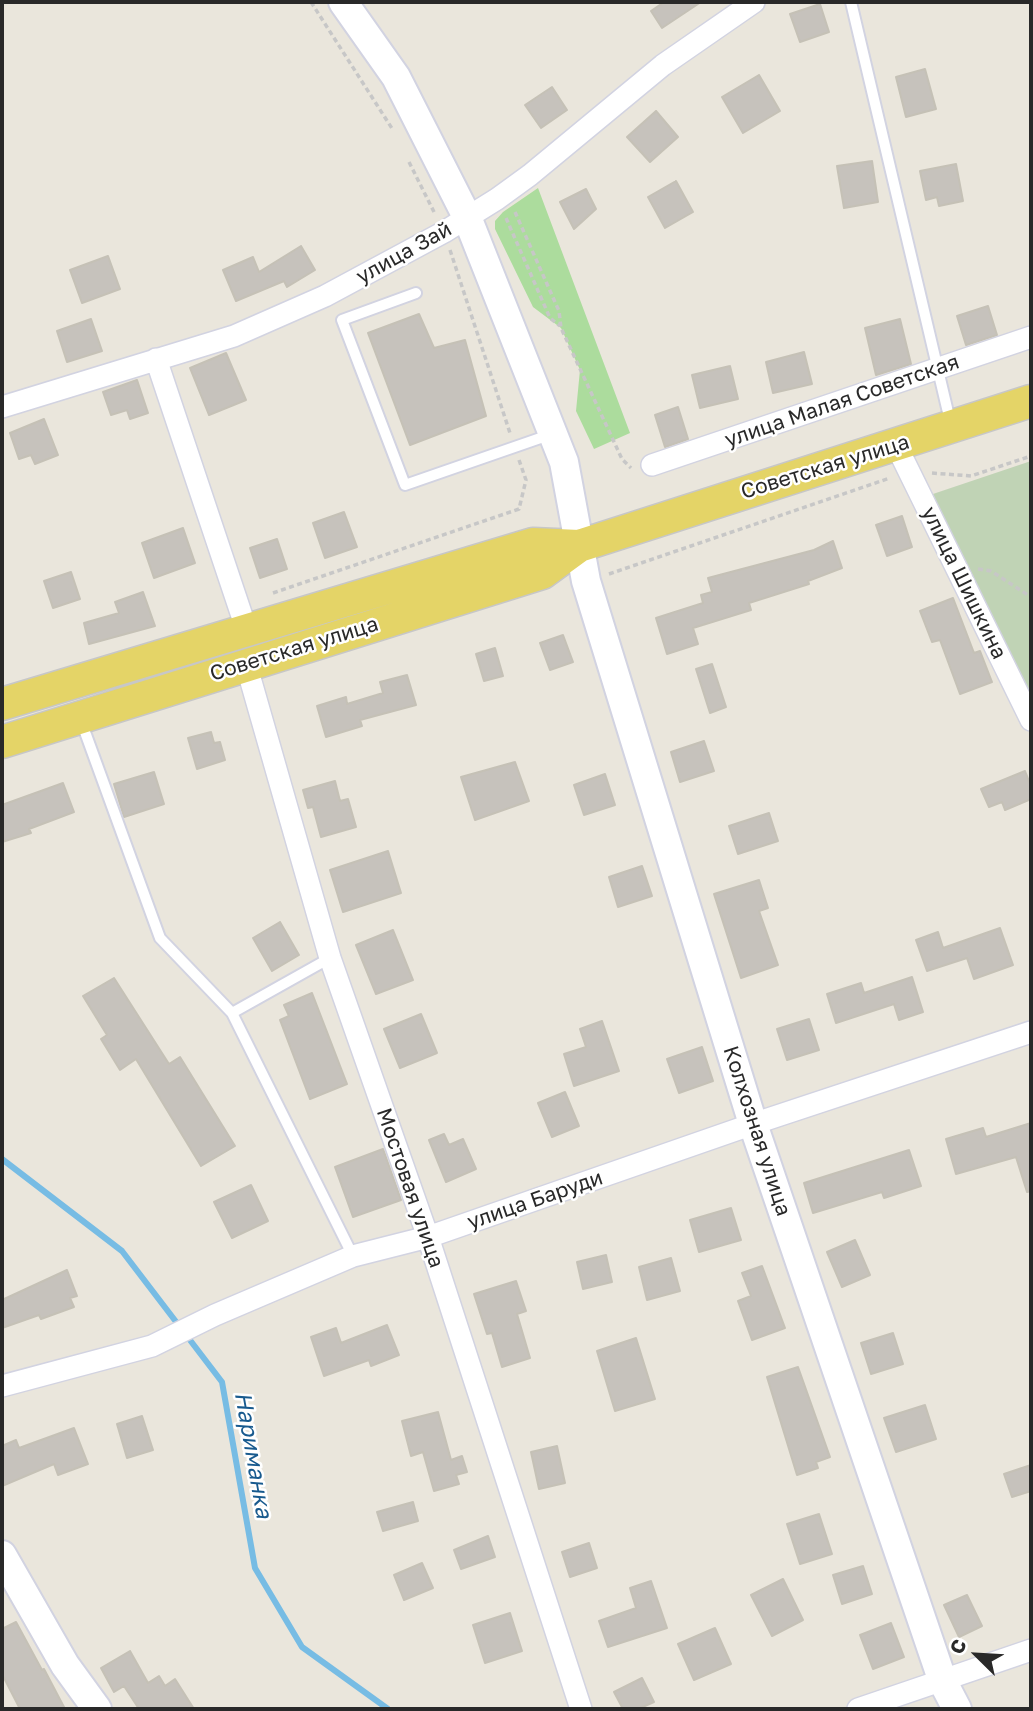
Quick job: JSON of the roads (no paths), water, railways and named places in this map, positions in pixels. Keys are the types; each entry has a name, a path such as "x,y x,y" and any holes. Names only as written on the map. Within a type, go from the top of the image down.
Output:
{"main road":[{"name":"Советская улица","path":"2,704 242,616 533,544 579,546 903,458 951,427 1031,401"},
{"name":"Советская улица","path":"2,742 542,572 579,546"}],"street":[{"name":"Колхозная улица","path":"343,2 396,77 467,217 564,462 586,581 753,1124 943,1682 957,1709"},
{"name":"улица Зай","path":"2,407 234,336 325,296 501,196 663,65 754,2"},
{"name":"улица Малая Советская","path":"652,465 1031,337"},
{"path":"156,359 242,616"},
{"name":"улица Шишкина","path":"903,458 1031,720"},
{"name":"Мостовая улица","path":"246,664 330,958 428,1237 581,1709"},
{"name":"улица Баруди","path":"2,1387 152,1346 215,1315 353,1256 428,1237 753,1124 1031,1032"},
{"path":"2,1555 65,1665 97,1709"},
{"path":"858,1709 1031,1650"}],"lane":[{"path":"851,2 951,427"},
{"path":"415,293 342,320 405,485 552,434"},
{"path":"79,716 160,938 232,1013 353,1256"},
{"path":"232,1013 330,958"}],"waterway":[{"name":"Нариманка","path":"2,1159 122,1251 222,1382 255,1568 302,1647 388,1709"}]}
